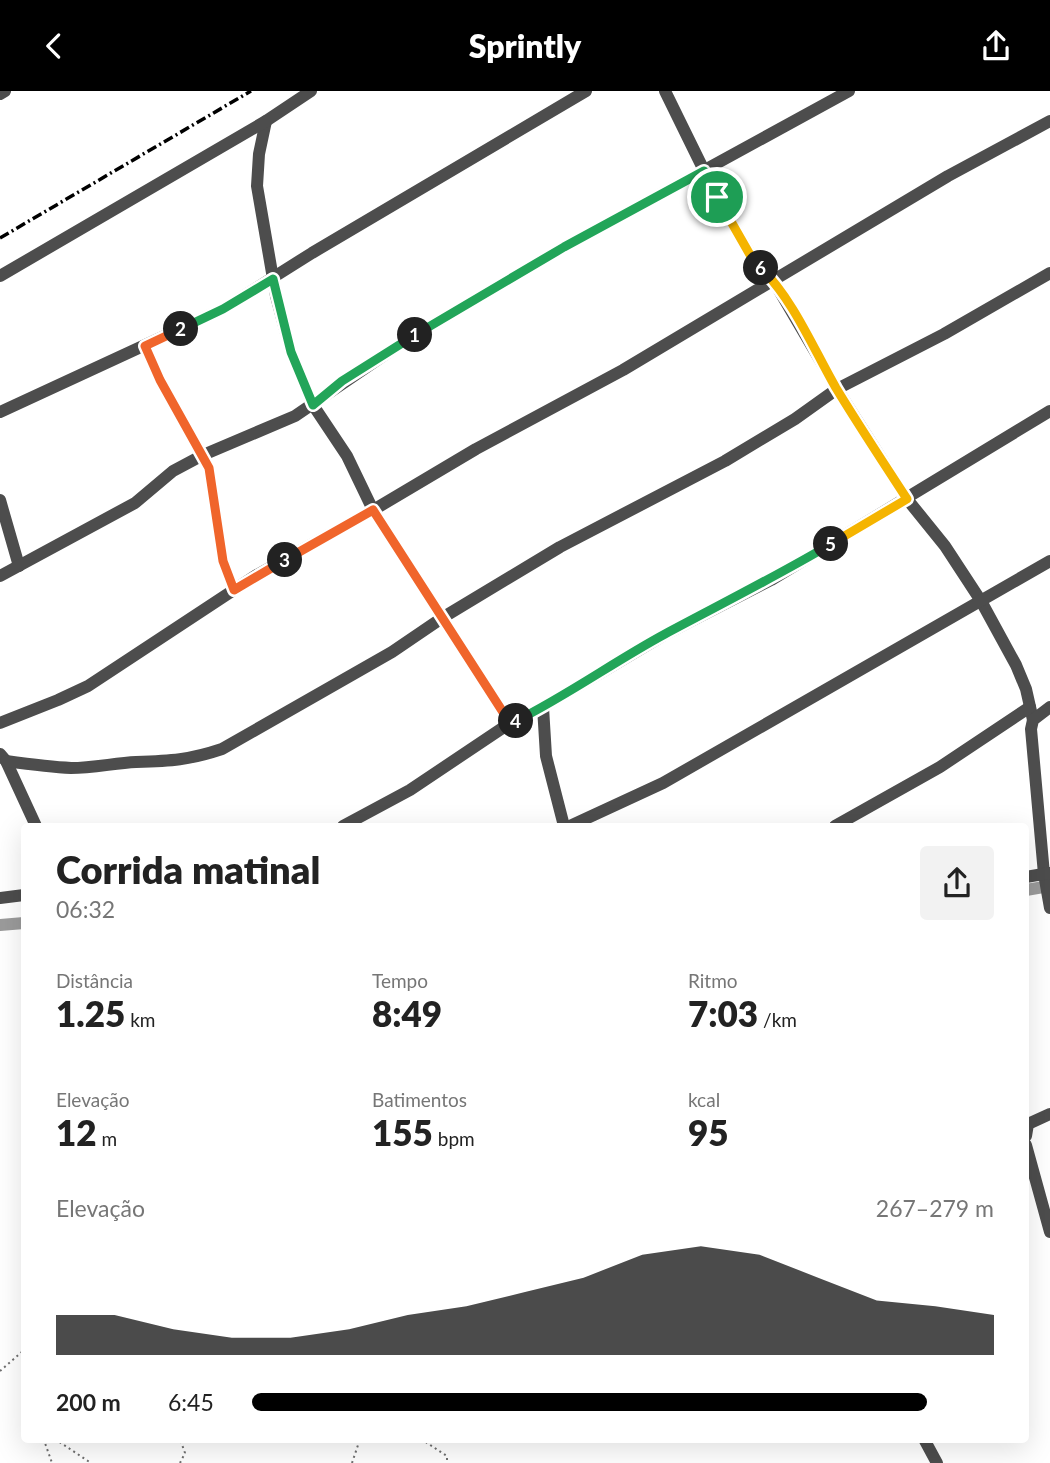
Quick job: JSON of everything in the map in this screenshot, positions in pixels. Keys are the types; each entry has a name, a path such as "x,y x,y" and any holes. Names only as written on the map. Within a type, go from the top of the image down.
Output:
{"street":[{"path":"0,94 5,91"},
{"path":"0,276 266,121 311,91"},
{"path":"0,412 223,309 312,253 586,91"},
{"path":"665,91 704,171 753,260 773,280 837,389 907,499 981,601 1016,664 1033,720 1031,729 1050,908"},
{"path":"0,576 70,535 135,503 173,471 203,455 295,416 342,381 413,336 564,247 849,91"},
{"path":"266,121 259,154 257,186 273,279 291,352 313,405 347,456 373,510 510,723"},
{"path":"0,723 88,686 255,576 623,370 948,176 1050,121"},
{"path":"3,758 72,768 167,762 222,749 392,652 442,618 560,547 725,461 837,389 944,334 1050,273"},
{"path":"145,346 160,380 209,468 223,561 234,590"},
{"path":"349,823 410,790 510,723 543,707 664,635 771,580 1050,411"},
{"path":"0,500 19,566"},
{"path":"576,823 663,783 1050,561"},
{"path":"543,707 546,755 563,823"},
{"path":"840,823 940,767 1030,707"},
{"path":"1033,720 1050,707"},
{"path":"3,758 35,823"},
{"path":"1029,876 1047,873"},
{"path":"0,898 21,895"},
{"path":"1029,1124 1050,1114"},
{"path":"1029,1156 1050,1232"},
{"path":"926,1443 937,1463"}],"path":[{"path":"0,1371 21,1353"},
{"path":"46,1443 52,1463"},
{"path":"61,1443 91,1463"},
{"path":"180,1463 185,1453 181,1443"},
{"path":"352,1463 359,1443"},
{"path":"427,1443 447,1456 447,1463"}],"waterway":[{"path":"1029,890 1050,886"},
{"path":"0,925 21,923"}],"railway":[{"path":"0,238 251,91"}],"route":[{"path":"704,171 717,197 753,260 773,280 787,302 837,389 907,499 771,580 664,635 543,707 510,723 373,510 234,590 223,561 209,468 160,380 145,346 223,309 273,279 291,352 313,405 342,381 402,343 564,247 704,171"}]}
